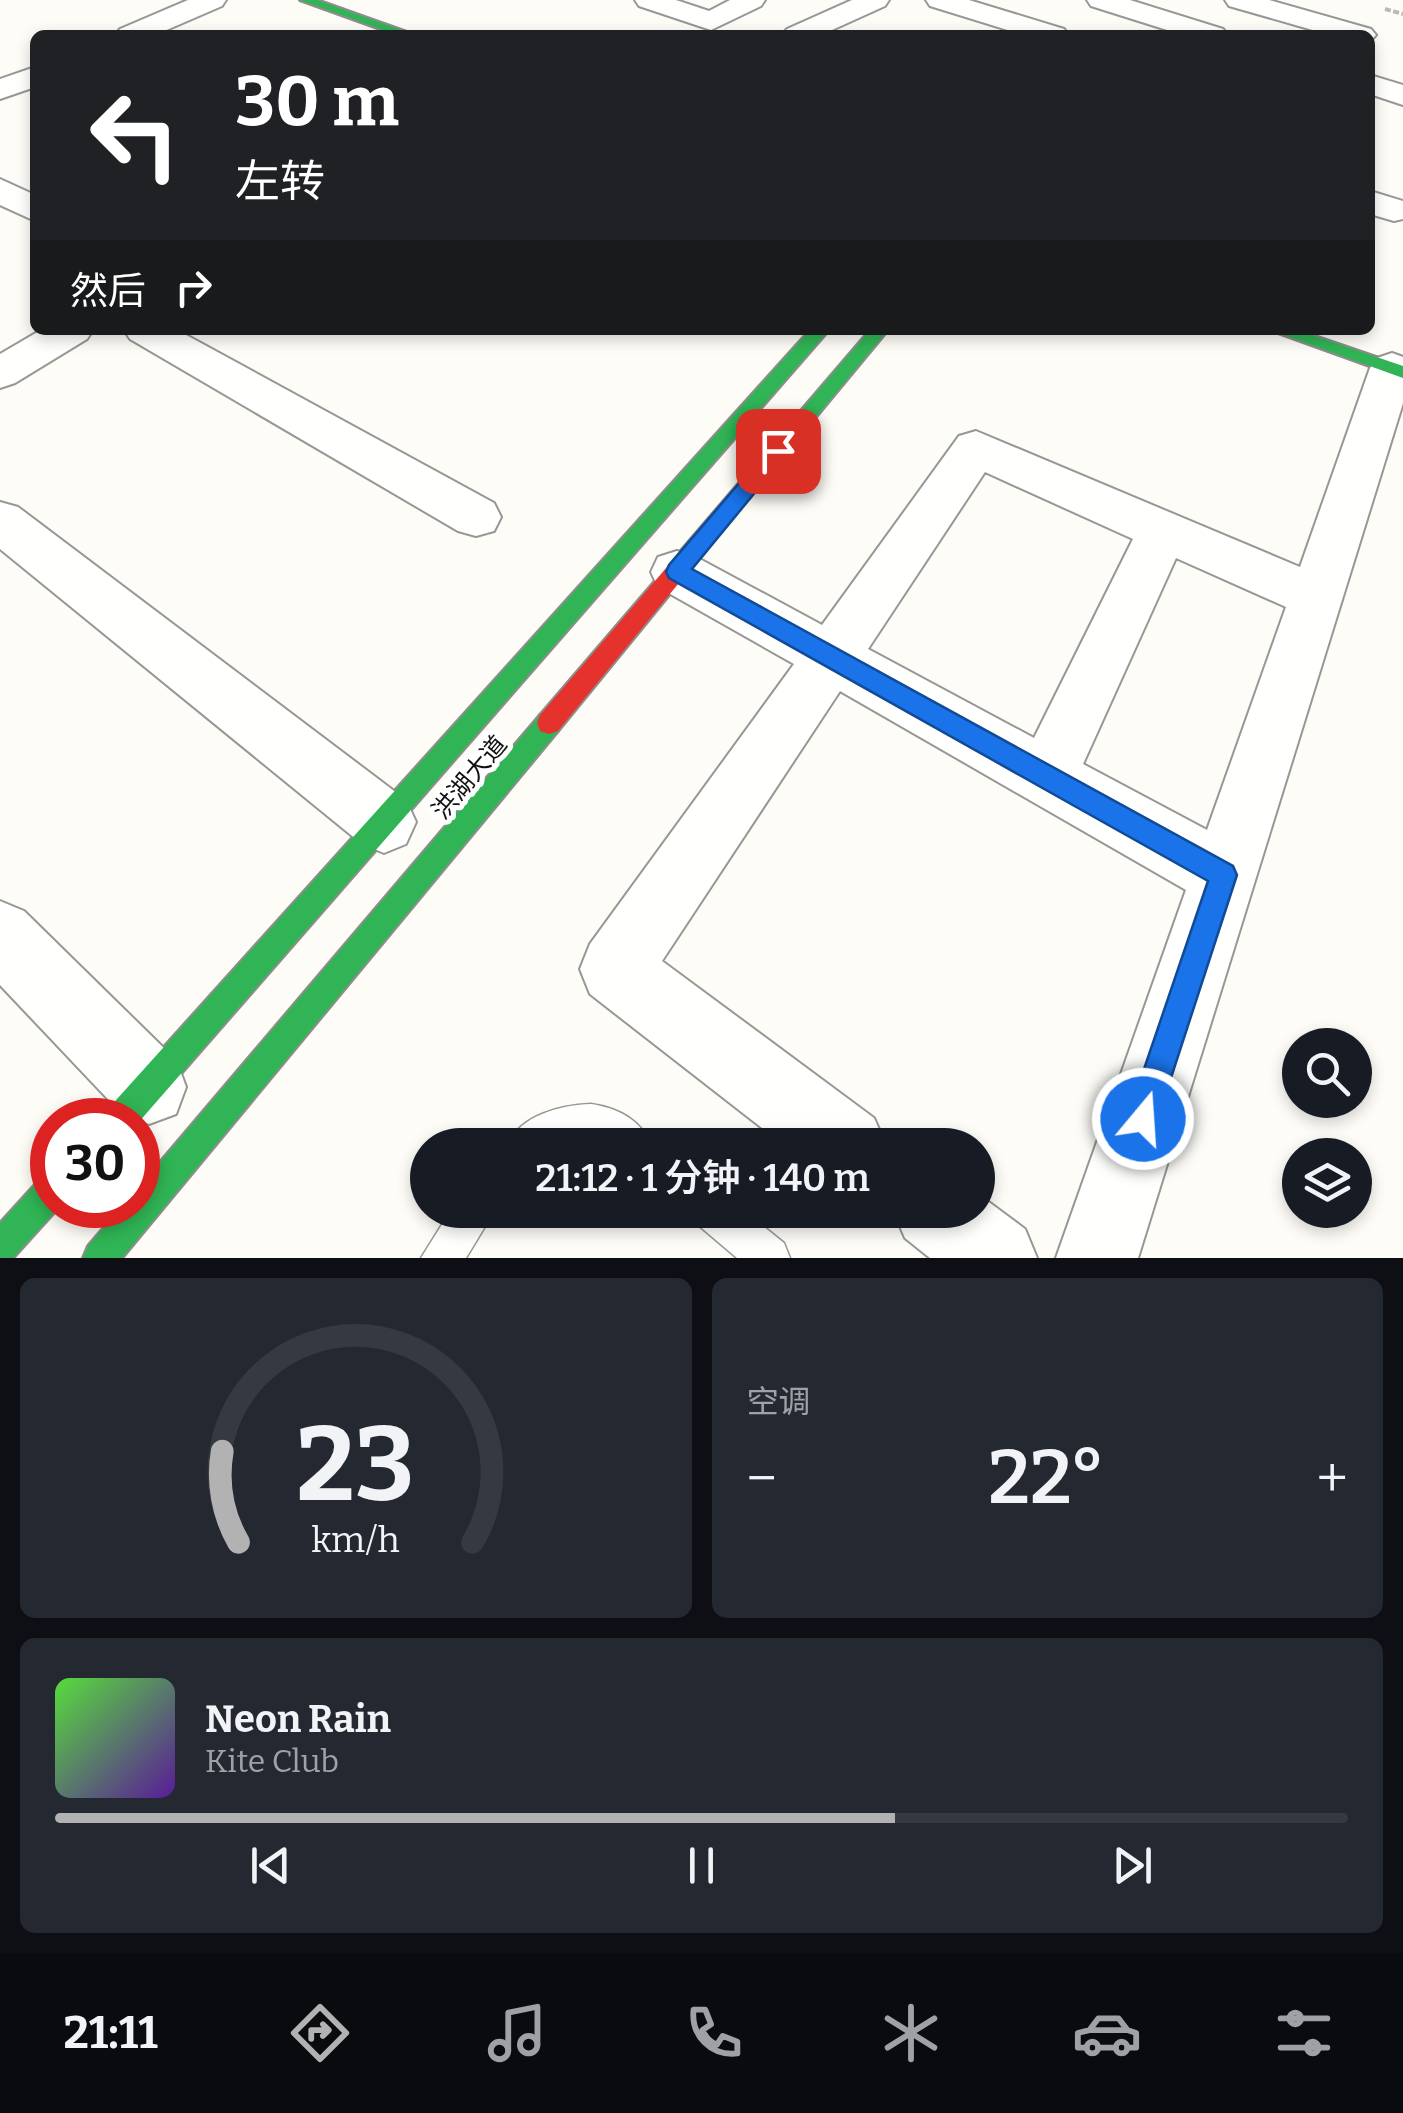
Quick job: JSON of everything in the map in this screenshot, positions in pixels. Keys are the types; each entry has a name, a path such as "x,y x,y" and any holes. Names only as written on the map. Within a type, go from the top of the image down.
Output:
{"main road":[{"path":"306,0 394,30"},
{"name":"洪湖大道","path":"138,1098 816,335"},
{"name":"洪湖大道","path":"100,1258 875,335"},
{"path":"1294,335 1397,370"},
{"path":"0,1247 30,1215"}],"street":[{"path":"142,30 212,0"},
{"path":"649,0 711,20 751,0"},
{"path":"808,30 875,0"},
{"path":"940,0 1038,30"},
{"path":"1101,0 1196,30"},
{"path":"1238,0 1344,30"},
{"path":"0,90 30,78"},
{"path":"1375,86 1403,95"},
{"path":"0,190 30,207"},
{"path":"0,373 64,335"},
{"path":"154,335 476,517"},
{"path":"1098,1258 1316,597 1397,370"},
{"path":"825,1128 615,969 976,448 1316,597"},
{"path":"0,522 384,822"},
{"path":"1046,776 1163,530"},
{"path":"677,572 1224,875"},
{"path":"0,935 130,1098"},
{"path":"956,1228 996,1258"}],"lane":[{"path":"558,1128 593,1124 609,1128"},
{"path":"442,1258 462,1228"},
{"path":"733,1228 769,1258"}],"traffic: fast":[{"path":"306,0 394,30"},
{"path":"139,1098 816,335"},
{"path":"698,545 875,335"},
{"path":"1294,335 1403,372"},
{"path":"100,1258 549,723"},
{"path":"0,1247 30,1215"}],"traffic: jam":[{"path":"549,723 698,545"}],"route":[{"path":"778,451 677,572 1224,875 1143,1119"}]}
